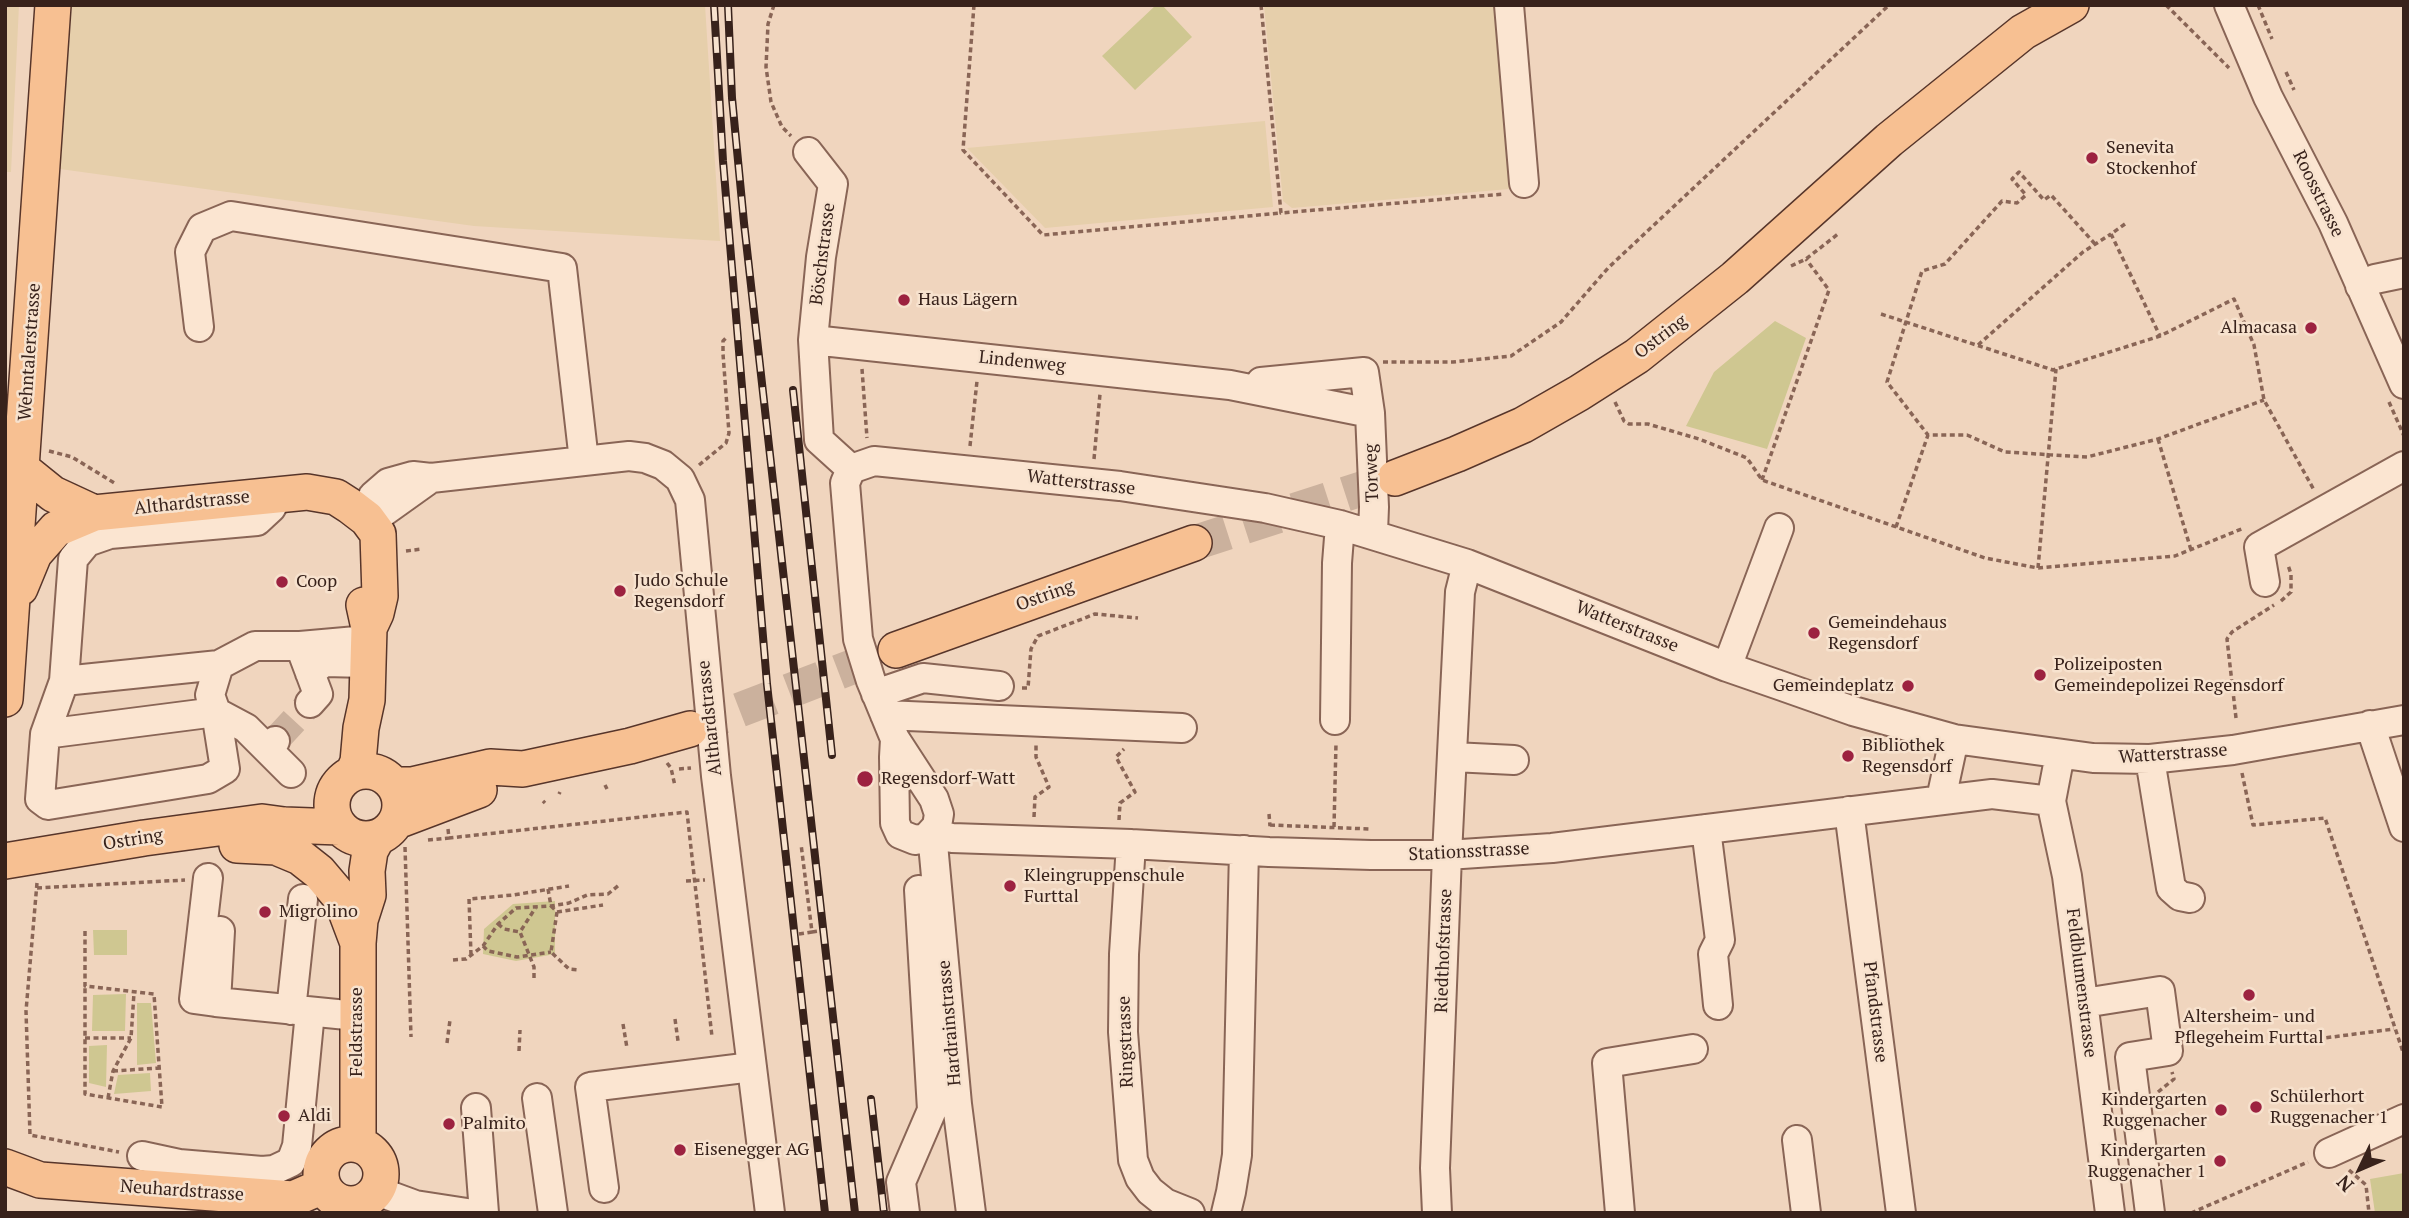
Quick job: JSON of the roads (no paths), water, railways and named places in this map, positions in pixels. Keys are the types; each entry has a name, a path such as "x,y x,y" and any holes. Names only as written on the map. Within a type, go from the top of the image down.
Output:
{"main road":[{"name":"Wehntalerstrasse","path":"5,699 11,580 25,455 53,5"},
{"name":"Ostring","path":"1889,140 2006,16 2020,5"},
{"name":"Ostring","path":"1395,478 1523,425 1580,393 1637,356 1735,278 1889,140 2023,32 2071,5"},
{"path":"25,455 53,494 94,513"},
{"name":"Althardstrasse","path":"11,580 56,529 94,513 307,492 336,497 367,519"},
{"name":"Feldstrasse","path":"358,1144 359,932 352,894 371,810 375,724 367,701 368,644 380,596 378,534 367,519"},
{"name":"Ostring","path":"896,650 1194,543"},
{"name":"Ostring","path":"21,866 144,838 261,822 283,808 371,810 432,806 495,785 523,769 630,746 690,729"},
{"path":"144,838 177,847 259,844 300,857 319,872 341,898 359,932"},
{"path":"358,1144 374,1154 379,1163 381,1181 377,1191 363,1203 353,1205 335,1200 323,1186 321,1167 325,1158 339,1146 358,1144"},
{"name":"Neuhardstrasse","path":"5,1167 40,1180"},
{"name":"Neuhardstrasse","path":"5,1194 40,1180 179,1178 293,1199 323,1186"}],"street":[{"path":"1510,5 1524,183"},
{"name":"Roosstrasse","path":"2229,5 2269,97 2333,223 2404,384"},
{"name":"Böschstrasse","path":"808,152 833,184 821,257 813,340 819,440 862,465"},
{"path":"199,327 190,252 202,228 231,216 562,268 584,461"},
{"path":"2360,286 2375,279 2404,273"},
{"name":"Lindenweg","path":"813,340 1230,385 1370,413 1364,372 1230,385"},
{"name":"Torweg","path":"1370,413 1373,533"},
{"name":"Althardstrasse","path":"367,519 373,496 388,483 413,475 431,478 629,456 645,458 663,465 680,480 690,500 716,776 769,1213"},
{"name":"Watterstrasse","path":"862,465 967,470 1091,482 1265,508 1373,533 1467,564 1727,667 1853,711 1954,738 2092,758 2150,759 2233,750 2404,720"},
{"name":"Hardrainstrasse","path":"862,465 845,482 858,639 885,716 894,757 895,823 900,834 924,837 937,826 939,814 934,799 885,716"},
{"path":"2265,582 2259,547 2265,531 2404,466"},
{"path":"131,510 79,549 74,559 64,681 45,734 40,799 48,805 208,779 225,769 216,712 210,695 219,666"},
{"path":"1335,720 1336,563 1340,525"},
{"path":"1727,667 1779,528"},
{"name":"Riedthofstrasse","path":"1437,1213 1435,1168 1447,855 1460,592 1467,564"},
{"path":"64,681 219,666 255,646 368,644"},
{"path":"310,673 324,662 368,644"},
{"path":"300,646 318,694 310,703"},
{"path":"885,716 923,678 999,686"},
{"path":"45,734 216,712 271,744 292,773"},
{"path":"885,716 1182,728"},
{"path":"2370,725 2404,827"},
{"path":"1941,799 1954,738"},
{"name":"Feldblumenstrasse","path":"2060,754 2051,801 2067,876 2110,1213"},
{"path":"1453,757 1514,760"},
{"path":"2150,759 2171,888 2190,898"},
{"name":"Stationsstrasse","path":"924,837 1371,855 1447,855 1552,848 1992,794 2051,801"},
{"name":"Pfandstrasse","path":"1849,811 1901,1213"},
{"path":"1706,829 1720,940 1713,954 1718,1005"},
{"path":"905,1213 901,1182 932,1110 924,837"},
{"name":"Hardrainstrasse","path":"924,837 971,1213"},
{"name":"Ringstrasse","path":"1124,843 1123,1032 1133,1160 1140,1178 1150,1191 1165,1203 1189,1213"},
{"path":"1226,1213 1237,1155 1244,850"},
{"path":"208,878 194,999 357,1016"},
{"path":"142,1156 179,1178 274,1170 291,1162 297,1146 303,899"},
{"path":"216,1002 220,931"},
{"path":"2084,1003 2160,991 2168,1051 2130,1057 2150,1213"},
{"path":"1620,1213 1606,1063 1693,1049"},
{"path":"604,1188 590,1087 752,1067"},
{"path":"537,1098 553,1213"},
{"path":"476,1108 484,1213"},
{"path":"2329,1153 2404,1119"},
{"path":"1797,1140 1806,1213"},
{"path":"377,1191 415,1205 467,1213"}],"tunnel":[{"path":"1194,543 1395,478"},
{"path":"690,729 896,650"},
{"path":"275,741 310,703"}],"railway":[{"path":"714,5 723,161 767,684 825,1213"},
{"path":"728,5 732,98 744,223 855,1213"},
{"path":"793,390 832,755"},
{"path":"871,1099 884,1213"}],"place":[{"name":"Senevita Stockenhof","path":"2092,158"},
{"name":"Haus Lägern","path":"904,300"},
{"name":"Almacasa","path":"2311,328"},
{"name":"Coop","path":"282,582"},
{"name":"Judo Schule Regensdorf","path":"620,591"},
{"name":"Gemeindehaus Regensdorf","path":"1814,633"},
{"name":"Polizeiposten Gemeindepolizei Regensdorf","path":"2040,675"},
{"name":"Gemeindeplatz","path":"1908,686"},
{"name":"Bibliothek Regensdorf","path":"1848,756"},
{"name":"Regensdorf-Watt","path":"865,779"},
{"name":"Kleingruppenschule Furttal","path":"1010,886"},
{"name":"Migrolino","path":"265,912"},
{"name":"Altersheim- und Pflegeheim Furttal","path":"2249,995"},
{"name":"Schülerhort Ruggenacher 1","path":"2256,1107"},
{"name":"Kindergarten Ruggenacher","path":"2221,1110"},
{"name":"Aldi","path":"284,1116"},
{"name":"Palmito","path":"449,1124"},
{"name":"Eisenegger AG","path":"680,1150"},
{"name":"Kindergarten Ruggenacher 1","path":"2220,1161"}]}
